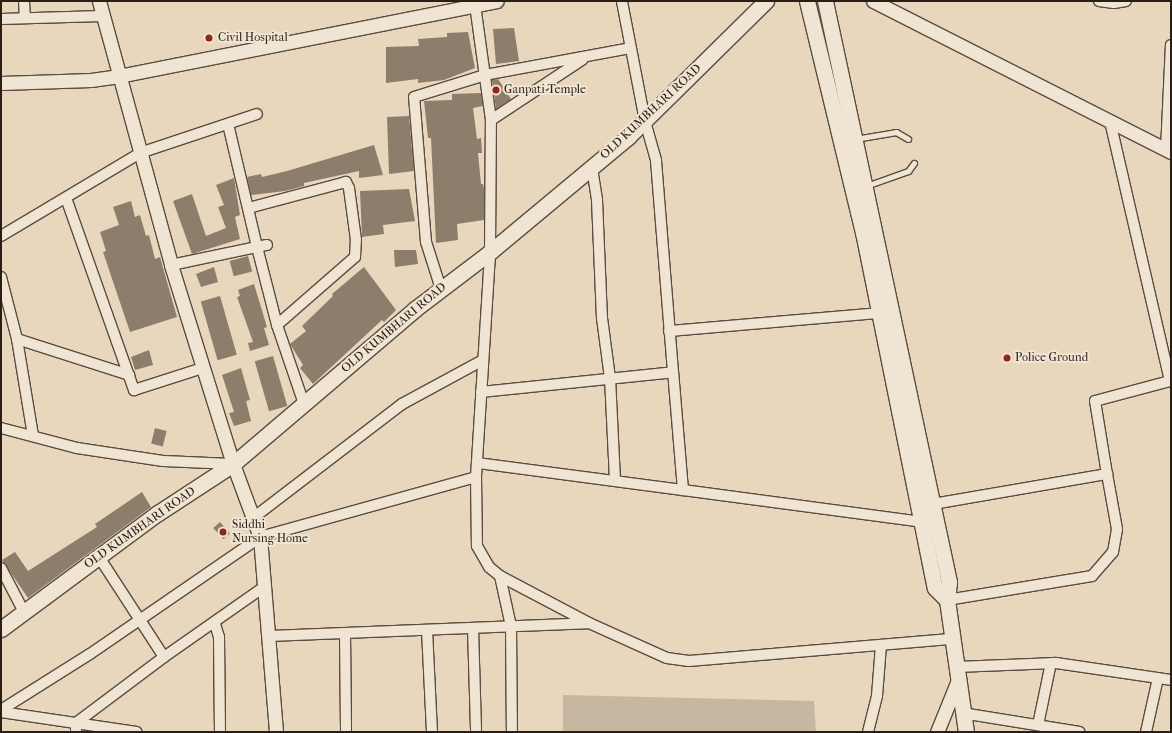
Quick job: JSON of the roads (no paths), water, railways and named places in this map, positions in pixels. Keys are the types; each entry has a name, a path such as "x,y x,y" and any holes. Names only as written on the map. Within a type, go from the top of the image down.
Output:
{"main road":[{"name":"OLD KUMBHARI ROAD","path":"1,629 158,513 233,464 440,288 490,252 592,168 645,121 766,1"},
{"path":"807,1 881,314 935,588 947,600"},
{"path":"825,1 949,582 947,600 962,713 966,732"}],"street":[{"path":"24,1 25,18"},
{"path":"99,1 118,76 172,265 233,464 260,536 276,732"},
{"path":"1,83 91,80 118,76 497,1"},
{"path":"622,1 645,121 656,160 683,490"},
{"path":"1099,1 1114,3 1126,1"},
{"path":"879,2 1168,151 1171,45"},
{"path":"475,5 491,120 490,252 476,477 477,546 482,558 500,576 589,623 677,661 953,639"},
{"path":"1,19 102,16"},
{"path":"440,288 426,242 414,97 485,75 631,48"},
{"path":"491,120 586,57"},
{"path":"1,236 140,153 256,114"},
{"path":"947,600 1092,576 1113,552 1117,529 1096,401 1170,381 1110,122"},
{"path":"228,124 248,208 262,246 277,325 304,404"},
{"path":"592,168 597,200 602,318 610,378 615,480"},
{"path":"248,208 346,182 349,188 356,240 355,258 277,325"},
{"path":"66,198 134,390 204,368"},
{"path":"172,265 262,246"},
{"path":"1,277 17,339 33,436"},
{"path":"670,331 881,314"},
{"path":"17,339 129,375"},
{"path":"253,518 402,404 483,360"},
{"path":"481,392 673,372"},
{"path":"1,428 77,448 164,461 233,464"},
{"path":"478,463 922,522"},
{"path":"933,504 1107,474"},
{"path":"1,711 140,620 260,536 476,477"},
{"path":"98,557 164,656"},
{"path":"1,568 24,612"},
{"path":"500,576 511,626 512,732"},
{"path":"76,728 164,656 215,624 264,587"},
{"path":"268,636 589,623"},
{"path":"215,624 219,637 220,732"},
{"path":"473,628 476,732"},
{"path":"427,630 432,732"},
{"path":"345,633 346,732"},
{"path":"868,732 877,696 881,645"},
{"path":"1044,728 1051,664"},
{"path":"937,732 957,674 1051,664 1171,680"},
{"path":"1146,732 1158,678"},
{"path":"1,711 76,728 137,732"},
{"path":"962,713 1044,728 1079,732"}],"lane":[{"path":"854,139 896,132 908,139"},
{"path":"865,187 908,171 914,163"}],"place":[{"name":"Civil Hospital","path":"209,38"},
{"name":"Ganpati Temple","path":"496,90"},
{"name":"Police Ground","path":"1007,358"},
{"name":"Siddhi Nursing Home","path":"223,532"}]}
